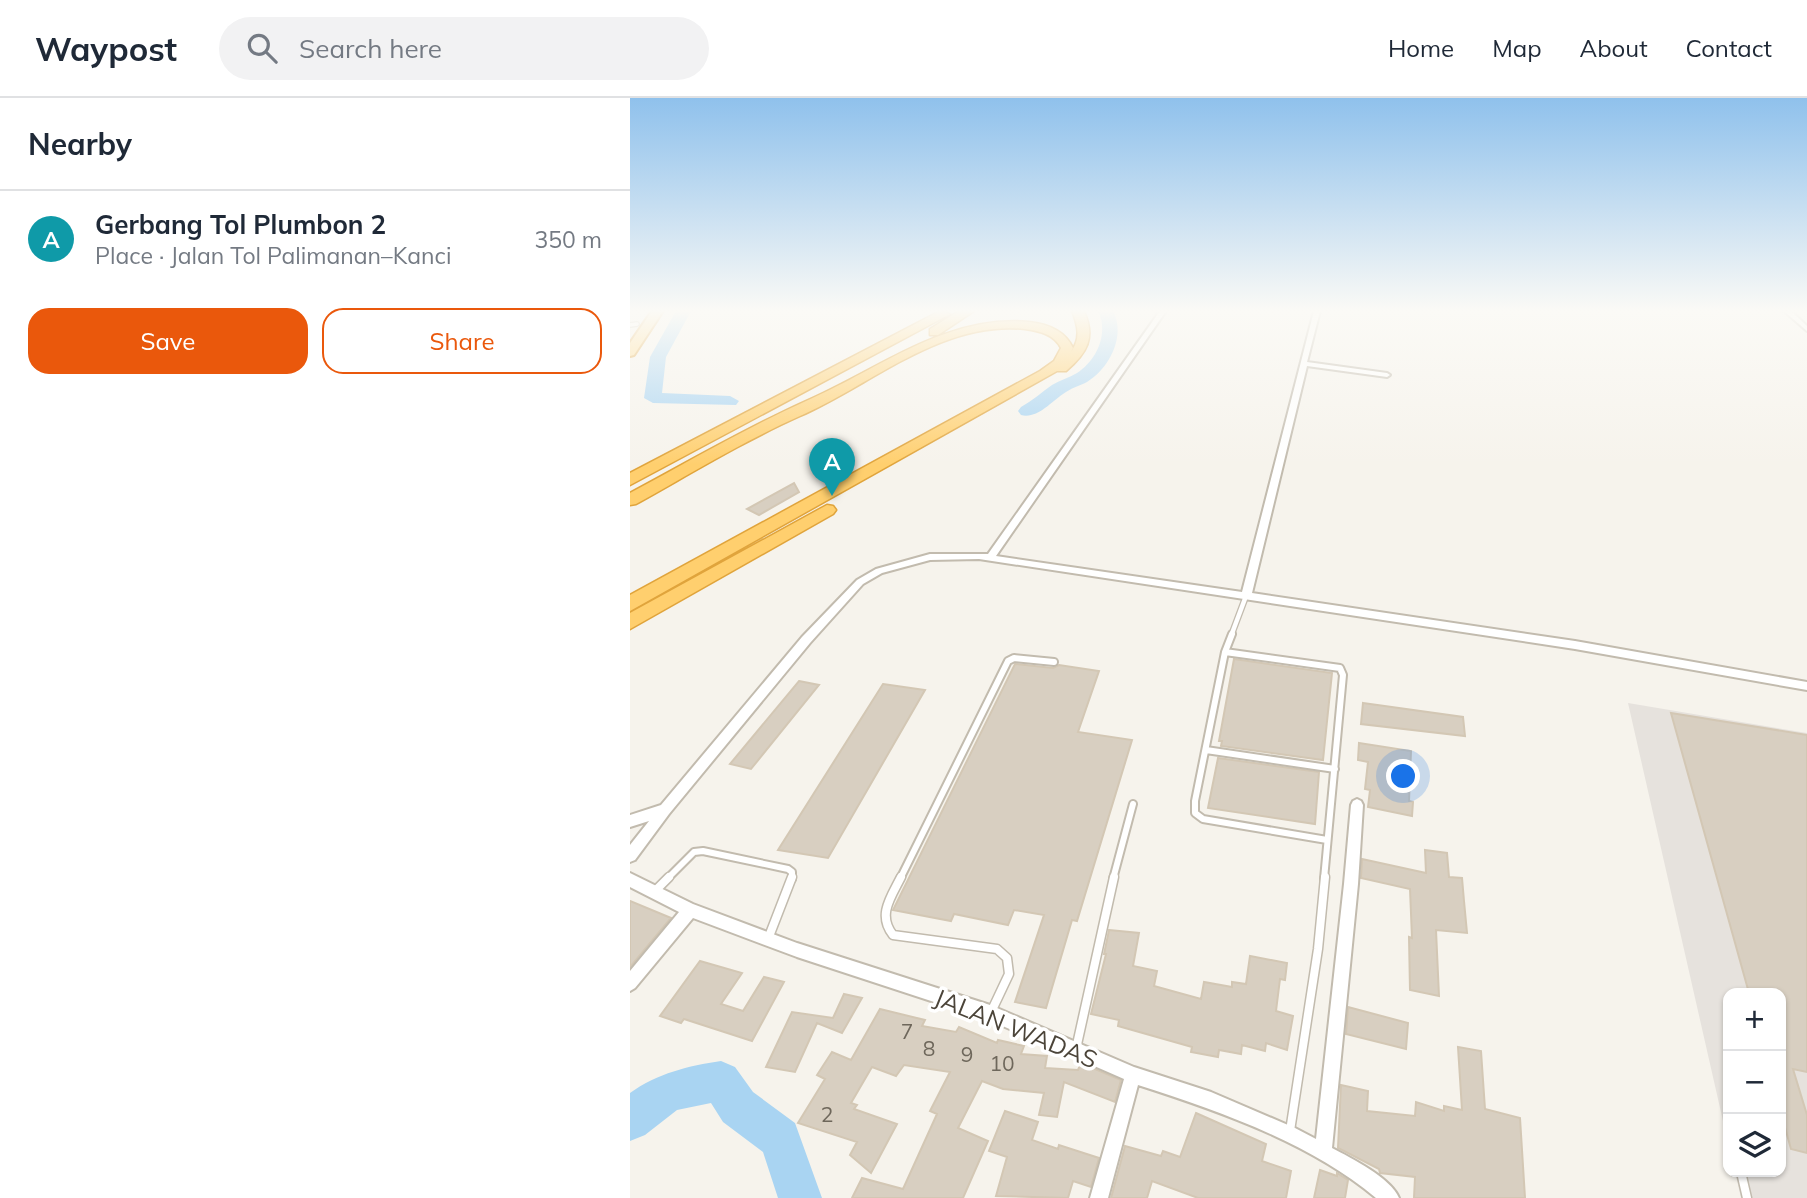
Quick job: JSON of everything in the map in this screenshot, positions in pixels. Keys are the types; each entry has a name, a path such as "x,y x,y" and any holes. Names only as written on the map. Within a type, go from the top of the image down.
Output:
{"highway":[{"path":"630,480 852,362"},
{"path":"793,414 881,362"},
{"path":"630,500 893,362"},
{"path":"630,604 1045,374 1059,362"},
{"path":"630,622 846,500 1069,362"}],"street":[{"path":"990,558 1127,362"},
{"path":"1246,596 1304,364 1387,376"},
{"path":"630,856 806,640 860,582 879,571 930,557 960,555 990,558 1575,645 1807,686"},
{"path":"1323,1153 1357,805"},
{"path":"630,821 665,810"},
{"name":"JALAN WADAS","path":"630,880 690,910 990,1013 1133,1075 1211,1100 1289,1134 1359,1172 1390,1198"},
{"path":"630,983 690,910"},
{"path":"1099,1198 1133,1075"}],"lane":[{"path":"1246,596 1225,652 1195,801 1197,816 1327,840"},
{"path":"1225,652 1340,668 1343,679 1318,949 1289,1134"},
{"path":"990,1013 1009,974 1007,958 997,949 893,935 885,925 885,910 1008,661 1014,657 1054,662"},
{"path":"1206,750 1335,769"},
{"path":"1076,1051 1120,849 1133,804"},
{"path":"654,892 694,852 703,851 788,869 792,872 792,879 768,939"},
{"path":"1742,1177 1747,1198"}],"shaded area":[{"path":"1628,703 1807,733 1807,1198 1741,1198 1736,1177 1786,1177 1786,988 1723,988 1723,1121"}],"building":[{"path":"794,483 799,492 759,515 747,509"},
{"path":"1234,659 1332,673 1323,760 1221,746 1222,741 1219,741"},
{"path":"1015,664 1053,668 1059,665 1099,671 1078,732 1132,740 1077,921 1072,920 1046,1008 1015,1002 1044,915 1014,910 1008,925 954,914 951,921 893,910"},
{"path":"799,681 819,685 751,769 730,764"},
{"path":"883,684 925,690 828,858 778,850"},
{"path":"1363,703 1463,717 1465,736 1361,724"},
{"path":"1671,713 1807,735 1807,1072 1793,1069 1807,1115 1807,1153 1791,1149 1786,1131 1786,988 1748,988"},
{"path":"1359,743 1411,751 1409,801 1413,802 1412,816 1368,807 1370,790 1365,789 1368,762 1358,760"},
{"path":"1218,758 1319,772 1315,824 1208,808"},
{"path":"1425,850 1447,853 1449,877 1462,878 1467,933 1436,930 1439,996 1410,990 1410,889 1361,878 1362,859 1426,873"},
{"path":"630,901 671,918 630,967"},
{"path":"1109,930 1139,933 1133,966 1157,971 1154,986 1201,999 1204,982 1232,987 1232,982 1246,984 1250,956 1287,963 1285,980 1280,979 1276,1011 1293,1016 1287,1050 1266,1043 1265,1051 1242,1045 1241,1054 1219,1050 1218,1057 1191,1052 1192,1047 1118,1026 1119,1020 1091,1014"},
{"path":"700,961 742,973 721,1004 743,1011 764,977 784,982 752,1041 684,1019 681,1023 660,1016"},
{"path":"844,994 862,998 842,1033 817,1023 795,1072 766,1067 792,1012 833,1018"},
{"path":"1348,1007 1408,1023 1406,1049 1346,1034"},
{"path":"880,1009 925,1020 922,1026 956,1032 959,1027 997,1043 998,1040 1024,1046 1021,1054 1047,1056 1045,1068 1078,1070 1081,1063 1121,1080 1115,1102 1064,1082 1057,1117 1039,1115 1044,1093 1003,1089 982,1081 958,1128 988,1141 963,1198 852,1198 862,1178 903,1189 937,1114 930,1111 950,1072 904,1065 896,1076 872,1067 851,1103 857,1105 854,1109 897,1124 871,1173 850,1155 857,1142 798,1123 825,1079 817,1075 832,1052 851,1060"},
{"path":"1458,1047 1481,1051 1485,1109 1520,1118 1525,1198 1414,1198 1415,1177 1380,1173 1379,1169 1338,1148 1341,1085 1368,1091 1367,1111 1415,1116 1416,1102 1444,1111 1444,1106 1462,1110"},
{"path":"1005,1111 1038,1122 1032,1140 1058,1149 1059,1145 1099,1158 1091,1187 1073,1181 1068,1198 996,1196 1007,1157 989,1151"},
{"path":"1196,1113 1266,1144 1262,1161 1291,1171 1286,1198 1198,1198 1152,1181 1147,1198 1111,1198 1125,1146 1161,1156 1163,1151 1180,1157"},
{"path":"1320,1170 1337,1176 1337,1173 1348,1180 1345,1198 1314,1198"}],"waterway":[{"path":"657,362 653,398 730,401"},
{"path":"1027,411 1063,386 1083,377 1097,362"},
{"path":"630,1120 653,1101 672,1091 721,1081 738,1107 780,1138 800,1198"}],"place":[{"name":"Gerbang Tol Plumbon 2","path":"832,496"}]}
